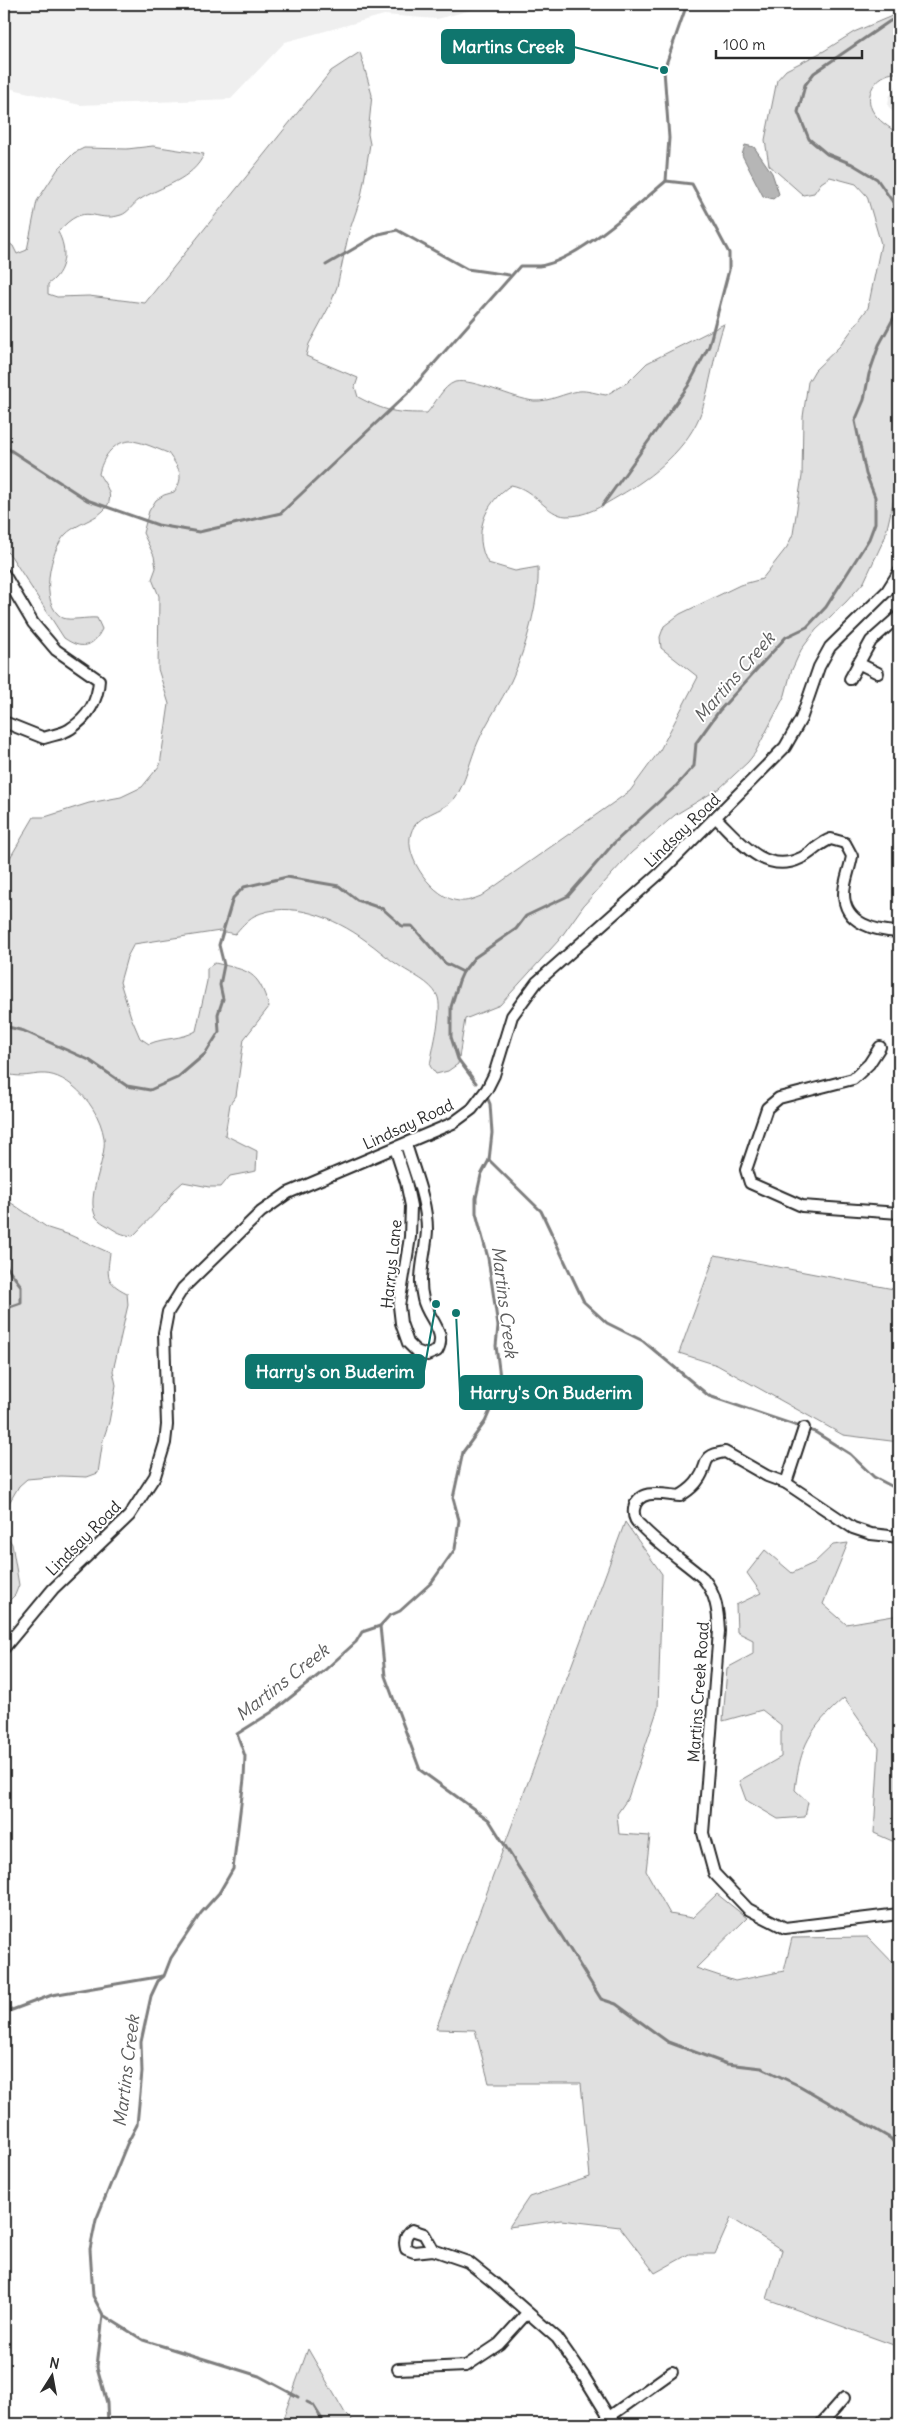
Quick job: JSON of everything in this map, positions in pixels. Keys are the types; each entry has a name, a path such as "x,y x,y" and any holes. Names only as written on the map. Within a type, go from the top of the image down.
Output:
{"street":[{"name":"Lindsay Road","path":"4,1648 53,1589 129,1516 155,1476 165,1443 167,1425 164,1333 168,1312 183,1288 261,1212 274,1202 317,1179 406,1144 453,1123 472,1109 487,1089 494,1075 512,1016 537,982 659,874 785,748 801,719 819,667 830,647 887,591 899,572"},
{"path":"4,574 39,630 56,650 99,680 98,693 92,707 70,729 44,738 4,722"},
{"path":"850,679 872,641 899,616"},
{"path":"858,663 878,673"},
{"path":"716,818 750,852 761,859 772,862 793,862 831,839 845,843 852,856 844,895 848,911 861,923 873,929 899,932"},
{"path":"880,1047 869,1064 853,1079 779,1098 767,1108 746,1170 750,1183 802,1206 899,1214"},
{"name":"Harrys Lane","path":"395,1148 406,1182 411,1206 410,1236 399,1306 401,1323 408,1343 416,1351 427,1355 438,1351 441,1344 441,1334 425,1309 421,1291 427,1228 423,1199 406,1144"},
{"path":"786,1483 804,1428"},
{"name":"Martins Creek Road","path":"899,1537 871,1534 853,1528 786,1483 767,1476 726,1452 714,1454 705,1460 697,1482 680,1496 662,1493 652,1494 642,1497 636,1502 635,1518 640,1526 703,1578 711,1588 718,1612 719,1631 703,1833 714,1873 748,1909 785,1928 899,1914"},
{"path":"433,2250 468,2262 557,2338 611,2421 672,2372"},
{"path":"398,2369 466,2366 499,2344 527,2313"},
{"path":"821,2424 844,2398"}],"shaded area":[{"path":"4,4 494,4 437,19 384,15 285,42 231,99 80,105 4,87"},
{"path":"899,13 899,73 886,75 875,84 870,96 870,103 874,114 884,124 899,134 899,477 885,537 864,582 816,630 801,650 791,672 785,695 755,753 720,788 675,815 631,853 584,905 559,940 500,1005 465,1019 458,1064 448,1071 436,1074 430,1066 439,1010 439,1001 434,990 353,932 326,918 312,913 282,909 254,916 235,934 220,931 134,944 127,957 120,982 140,1038 149,1044 185,1036 196,1031 207,981 207,968 215,963 251,974 261,986 269,1007 244,1039 236,1096 230,1104 225,1135 257,1151 256,1171 230,1176 221,1187 209,1187 183,1182 133,1236 120,1233 103,1223 96,1217 93,1209 93,1199 104,1147 104,1138 100,1123 89,1102 73,1086 53,1075 22,1076 4,1073 4,868 34,817 45,817 89,803 121,797 142,787 160,765 169,704 158,669 159,596 152,579 156,568 154,556 143,533 149,511 156,500 174,492 180,481 180,476 177,467 168,453 134,441 118,444 105,457 99,474 108,491 109,502 102,512 71,530 60,541 51,564 49,577 51,602 55,611 66,619 97,618 102,629 95,640 86,645 76,644 64,638 11,556 4,549 4,239 13,246 17,254 27,250 37,201 58,169 74,153 84,148 127,149 153,146 204,154 192,170 176,182 139,200 124,214 104,217 84,214 68,222 58,232 63,246 64,260 59,273 48,284 48,294 57,297 89,296 145,303 331,71 360,52 372,95 368,134 370,144 365,175 361,197 349,232 337,287 330,305 309,344 306,356 358,378 355,387 358,397 391,411 427,413 443,391 455,382 472,383 534,401 546,400 579,391 606,395 628,382 647,363 724,324 702,410 696,424 679,449 644,480 593,510 573,516 559,515 527,491 511,485 494,501 483,520 481,542 488,563 515,571 538,567 537,595 534,610 516,669 475,748 459,792 450,803 424,817 414,826 410,843 416,865 431,885 449,898 459,901 470,900 481,896 630,791 660,750 698,677 661,648 660,637 664,626 680,614 740,585 762,579 787,547 793,534 802,476 803,417 808,382 815,370 840,346 868,308 881,244 867,196 856,184 830,177 821,183 814,193 803,195 769,165 765,140 777,80 786,70 824,51 854,32"},
{"path":"896,86 899,86 899,119 888,106 889,97"},
{"path":"745,145 754,147 772,173 779,194 773,199 763,196 742,155"},
{"path":"4,1198 48,1228 70,1235 110,1253 109,1278 111,1282 127,1293 128,1305 113,1371 116,1385 109,1422 103,1440 98,1473 87,1477 61,1476 27,1479 19,1486 6,1508 4,1519"},
{"path":"715,1255 899,1290 899,1442 843,1435 717,1365 679,1353"},
{"path":"625,1522 662,1574 658,1708 628,1798 617,1814 619,1834 650,1836 646,1871 670,1914 692,1918 717,1894 747,1918 696,1968 735,1981 784,1971 792,1938 868,1937 899,1969 899,2347 767,2299 782,2250 731,2218 715,2254 689,2254 655,2273 620,2227 561,2220 509,2227 529,2197 590,2177 581,2083 489,2083 475,2030 436,2029"},
{"path":"4,1531 12,1544 19,1585 15,1595 4,1606"},
{"path":"848,1543 823,1604 846,1624 899,1615 899,1844 874,1833 879,1748 844,1698 815,1729 800,1761 795,1790 808,1802 805,1817 778,1819 746,1800 739,1781 781,1757 781,1725 762,1710 723,1721 727,1668 753,1654 753,1640 737,1632 736,1605 761,1593 747,1573 765,1550 792,1573 814,1563 833,1545"},
{"path":"308,2349 345,2413 356,2424 281,2424"}],"waterway":[{"name":"Martins Creek","path":"666,181 669,138 664,70 687,4"},
{"name":"Martins Creek","path":"899,18 890,21 814,73 805,85 798,112 809,139 827,154 852,164 877,179 899,211"},
{"path":"4,446 87,500 158,525 199,532 281,513 409,392 520,266 539,266 554,262 588,244 666,181 692,184 729,253 729,270 709,346 688,386 602,506"},
{"path":"326,265 379,234 397,230 467,269 509,275"},
{"name":"Martins Creek","path":"476,1083 458,1059 451,1037 451,1007 463,972 474,958 516,929 526,916 568,896 614,843 677,785 694,766 696,743 719,711 786,637 807,627 826,607 869,539 875,523 875,497 866,474 855,421 864,400 869,374 879,345 899,308"},
{"path":"4,1026 24,1031 89,1060 127,1086 150,1090 177,1078 205,1054 219,1032 218,1014 223,999 220,985 224,965 219,945 233,898 244,887 287,877 339,886 357,900 383,909 402,926 412,926 445,963 463,972"},
{"name":"Martins Creek","path":"298,2397 259,2376 143,2340 103,2315 93,2296 90,2249 96,2220 127,2144 137,2125 142,2072 141,2042 151,1996 158,1981 164,1976 171,1958 201,1913 219,1893 233,1869 245,1756 237,1734 272,1712 325,1670 356,1642 362,1632 380,1626 389,1616 400,1611 431,1583 455,1549 459,1520 453,1498 463,1452 485,1422 501,1385 496,1346 498,1326 488,1258 476,1213 476,1198 481,1175 489,1160 492,1133 490,1104 487,1097"},
{"path":"489,1160 541,1211 584,1302 607,1323 643,1341 709,1396 815,1432 850,1454 874,1477 899,1490"},
{"path":"4,1263 21,1286 21,1303 4,1309"},
{"path":"380,1626 385,1676 420,1770 489,1820 601,1999 616,2004 668,2042 727,2064 762,2068 800,2086 890,2138 899,2148"},
{"path":"4,2013 52,1995 163,1976"},
{"path":"103,2315 97,2367 107,2403 108,2424"},
{"name":"Martins Creek","path":"307,2402 313,2405 325,2424"}],"place":[{"name":"Martins Creek","path":"664,70"},
{"name":"Harry's on Buderim","path":"436,1304"},
{"name":"Harry's On Buderim","path":"456,1313"}]}
